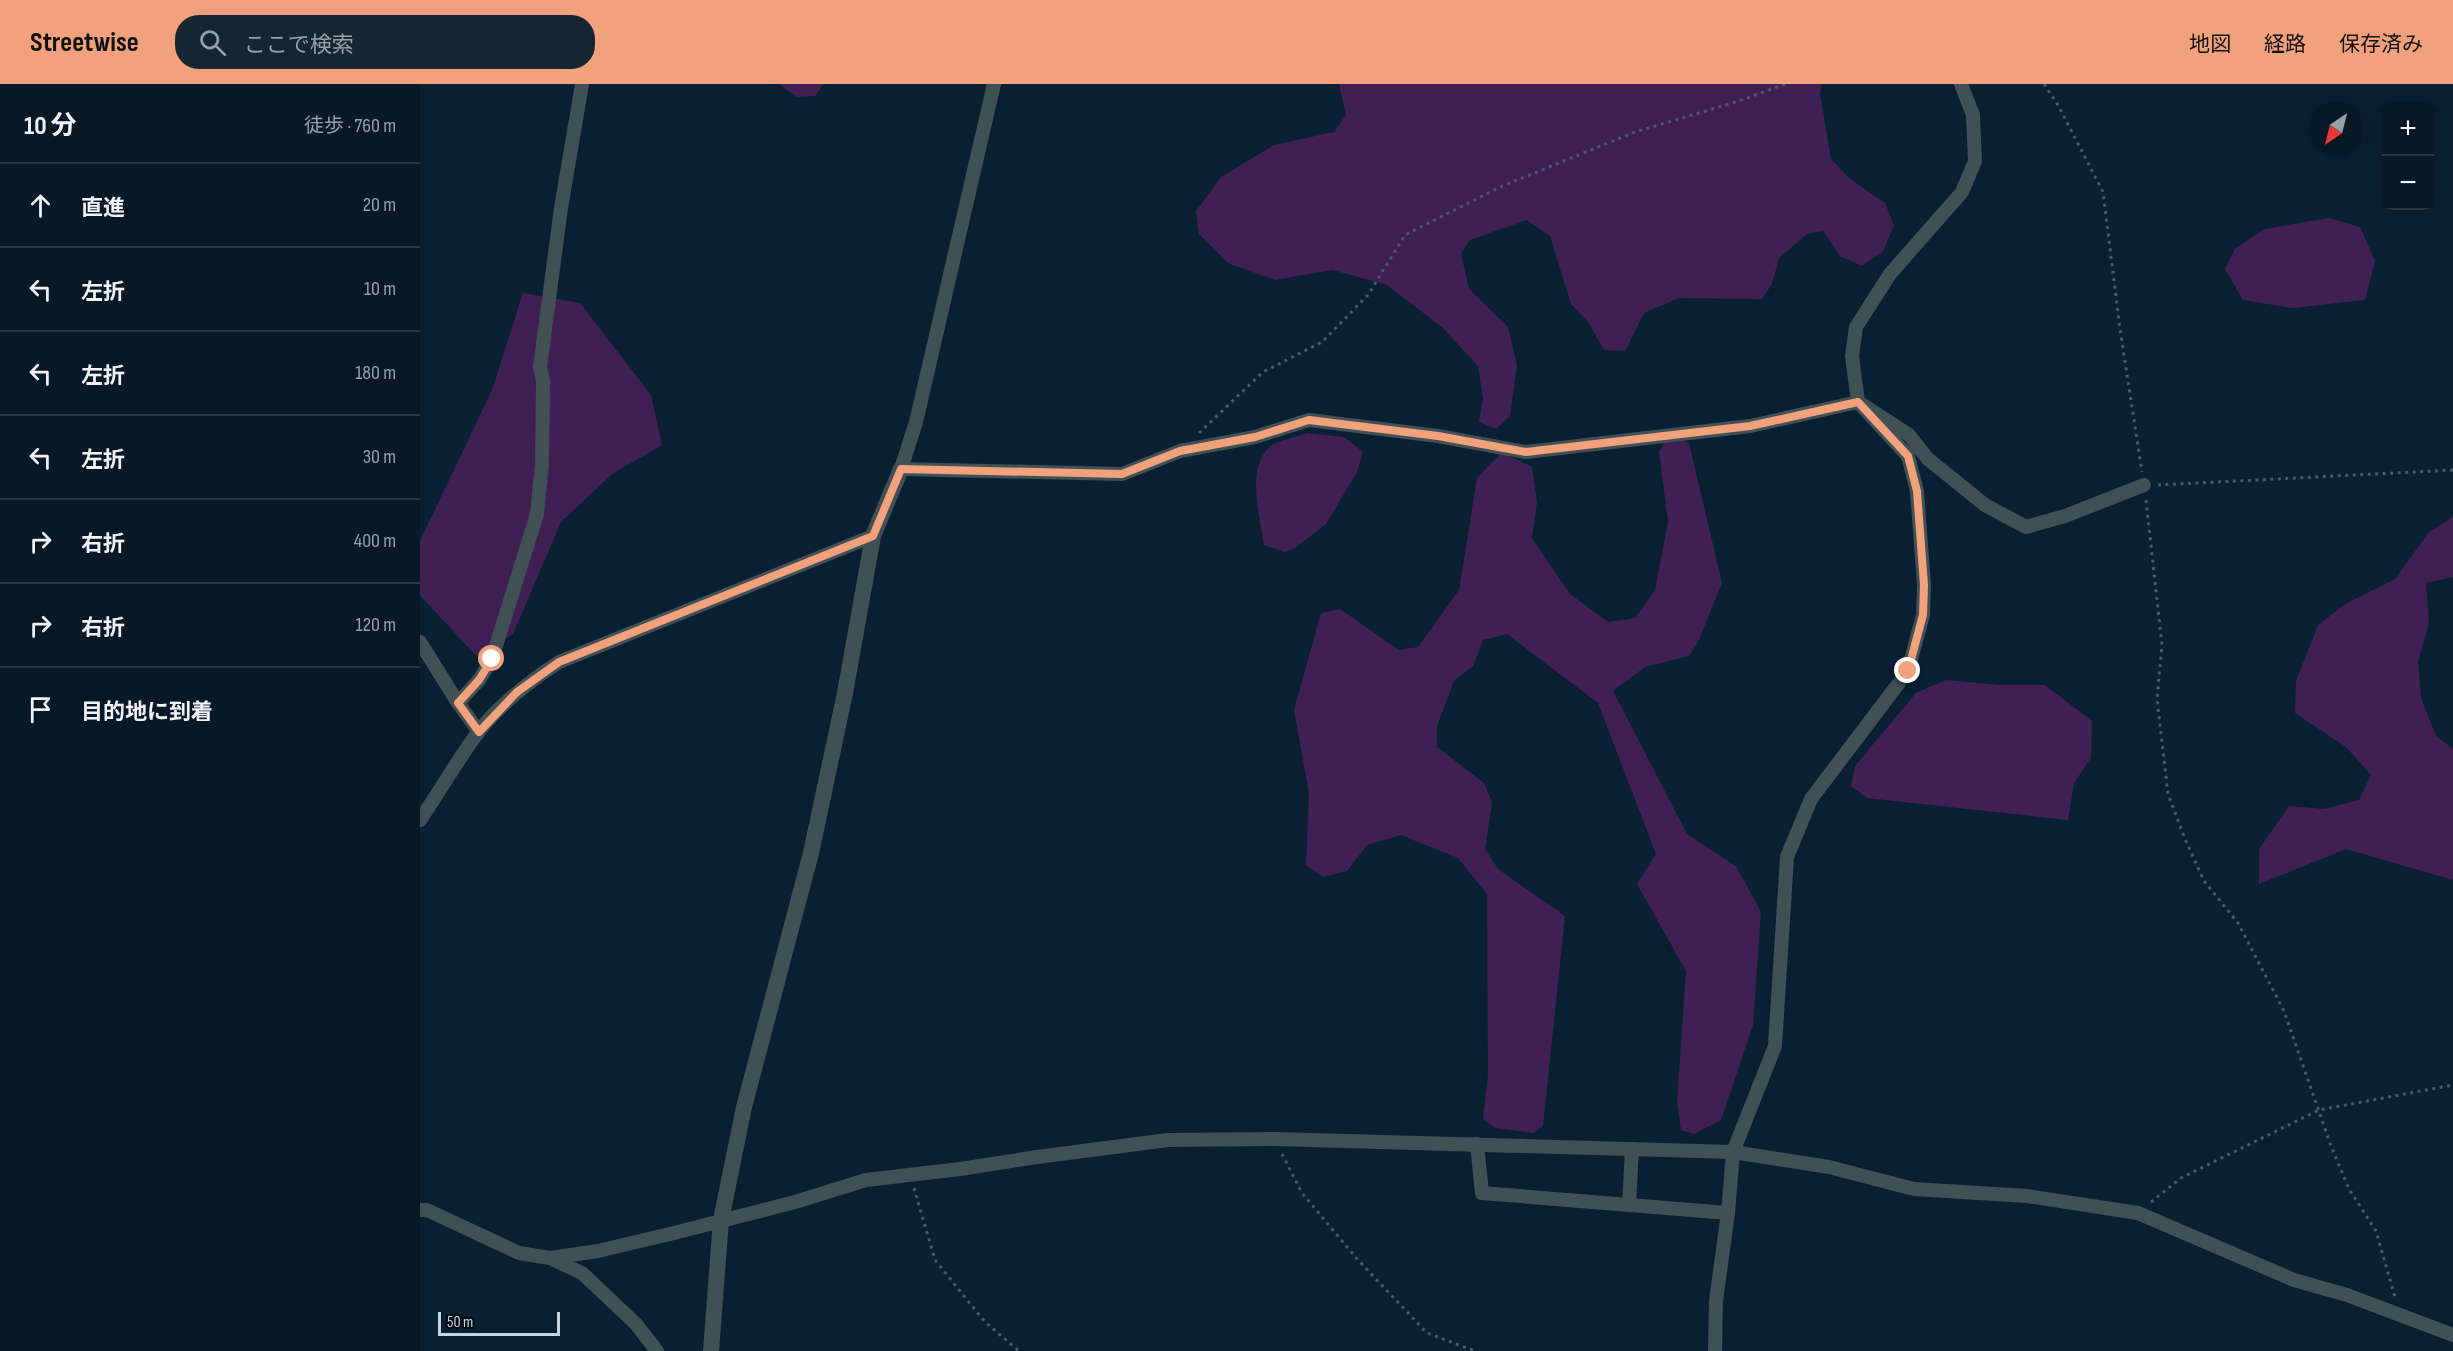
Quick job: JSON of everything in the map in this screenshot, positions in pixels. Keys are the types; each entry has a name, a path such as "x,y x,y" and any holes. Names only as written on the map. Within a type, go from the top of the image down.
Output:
{"street":[{"path":"458,703 479,680 492,659 537,514 542,463 543,381 540,367 561,208 582,84"},
{"path":"711,1351 721,1220 744,1107 811,853 845,693 873,536 901,469 916,422 994,84"},
{"path":"1715,1351 1716,1301 1728,1213 1733,1152 1775,1046 1787,857 1811,799 1908,671 1923,615 1924,585 1917,491 1908,456 1858,402 1851,356 1856,327 1890,274 1962,192 1976,161 1973,116 1961,84"},
{"path":"901,469 1122,474 1180,451 1255,437 1309,420 1438,436 1526,452 1750,426 1858,402 1909,435 1928,459 1985,505 2026,527 2065,516 2144,485"},
{"path":"420,820 479,732 517,692 559,662 873,536"},
{"path":"420,642 479,732"},
{"path":"420,1210 427,1210 519,1254 550,1258 598,1251 795,1202 866,1180 1168,1140 1275,1139 1733,1152 1829,1167 1914,1189 2027,1196 2138,1213 2294,1280 2400,1314 2453,1335"},
{"path":"1477,1144 1482,1193 1728,1213"},
{"path":"1629,1205 1632,1149"},
{"path":"550,1258 582,1273 636,1324 657,1351"}],"path":[{"path":"1180,451 1263,372 1323,342 1368,295 1405,235 1500,187 1635,132 1739,101 1785,84"},
{"path":"2044,84 2064,115 2103,192 2120,329 2153,551 2162,645 2157,699 2168,794 2204,880 2238,923 2284,1011 2331,1146 2349,1189 2376,1231 2400,1314"},
{"path":"2144,485 2453,470"},
{"path":"2138,1213 2181,1178 2319,1110 2453,1085"},
{"path":"1275,1139 1302,1193 1372,1276 1426,1333 1475,1351"},
{"path":"909,1174 935,1260 985,1322 1019,1351"}],"shaded area":[{"path":"779,84 823,84 815,96 797,97"},
{"path":"1339,84 1822,84 1820,93 1831,159 1850,179 1885,203 1894,226 1883,251 1862,266 1840,256 1823,231 1807,234 1779,258 1772,284 1762,299 1679,298 1644,313 1625,351 1604,350 1588,322 1571,304 1550,236 1527,220 1470,240 1461,254 1469,289 1508,327 1517,365 1510,416 1496,429 1479,422 1483,399 1478,366 1443,328 1387,285 1333,270 1275,280 1228,263 1199,234 1196,211 1221,177 1274,145 1334,132 1346,115"},
{"path":"2329,218 2360,227 2375,261 2365,300 2293,308 2243,300 2225,269 2235,249 2264,229"},
{"path":"523,293 580,303 651,395 662,445 612,474 561,522 513,634 476,656 420,595 420,541 492,390"},
{"path":"1307,433 1344,437 1363,452 1357,472 1326,524 1295,548 1285,552 1264,545 1256,492 1258,466 1263,455 1271,446"},
{"path":"1669,436 1689,443 1722,583 1698,642 1689,656 1645,667 1613,691 1687,834 1736,866 1761,912 1753,1025 1721,1120 1694,1134 1681,1130 1677,1102 1686,971 1637,884 1656,854 1598,703 1507,634 1483,640 1473,666 1454,681 1437,726 1437,747 1484,783 1492,802 1485,849 1498,869 1565,916 1543,1126 1534,1133 1495,1128 1483,1119 1488,1075 1487,894 1458,858 1401,835 1367,845 1347,871 1323,877 1306,865 1309,793 1294,710 1321,613 1340,609 1399,650 1418,647 1459,590 1477,478 1502,452 1532,467 1537,502 1532,538 1570,594 1608,622 1635,618 1655,590 1668,522 1659,451"},
{"path":"2453,517 2453,577 2426,583 2429,623 2418,662 2421,698 2436,736 2453,749 2453,880 2346,849 2259,884 2259,849 2289,806 2324,809 2359,800 2371,775 2346,747 2295,713 2296,681 2318,625 2347,603 2395,579 2429,532"},
{"path":"1946,680 2001,685 2045,685 2092,721 2091,758 2074,783 2068,820 1867,798 1851,786 1855,766 1916,693"}],"route":[{"path":"492,659 479,680 458,703 479,732 517,692 559,662 873,536 901,469 1122,474 1180,451 1255,437 1309,420 1438,436 1526,452 1750,426 1858,402 1908,456 1917,491 1924,585 1923,615 1908,671"}]}
